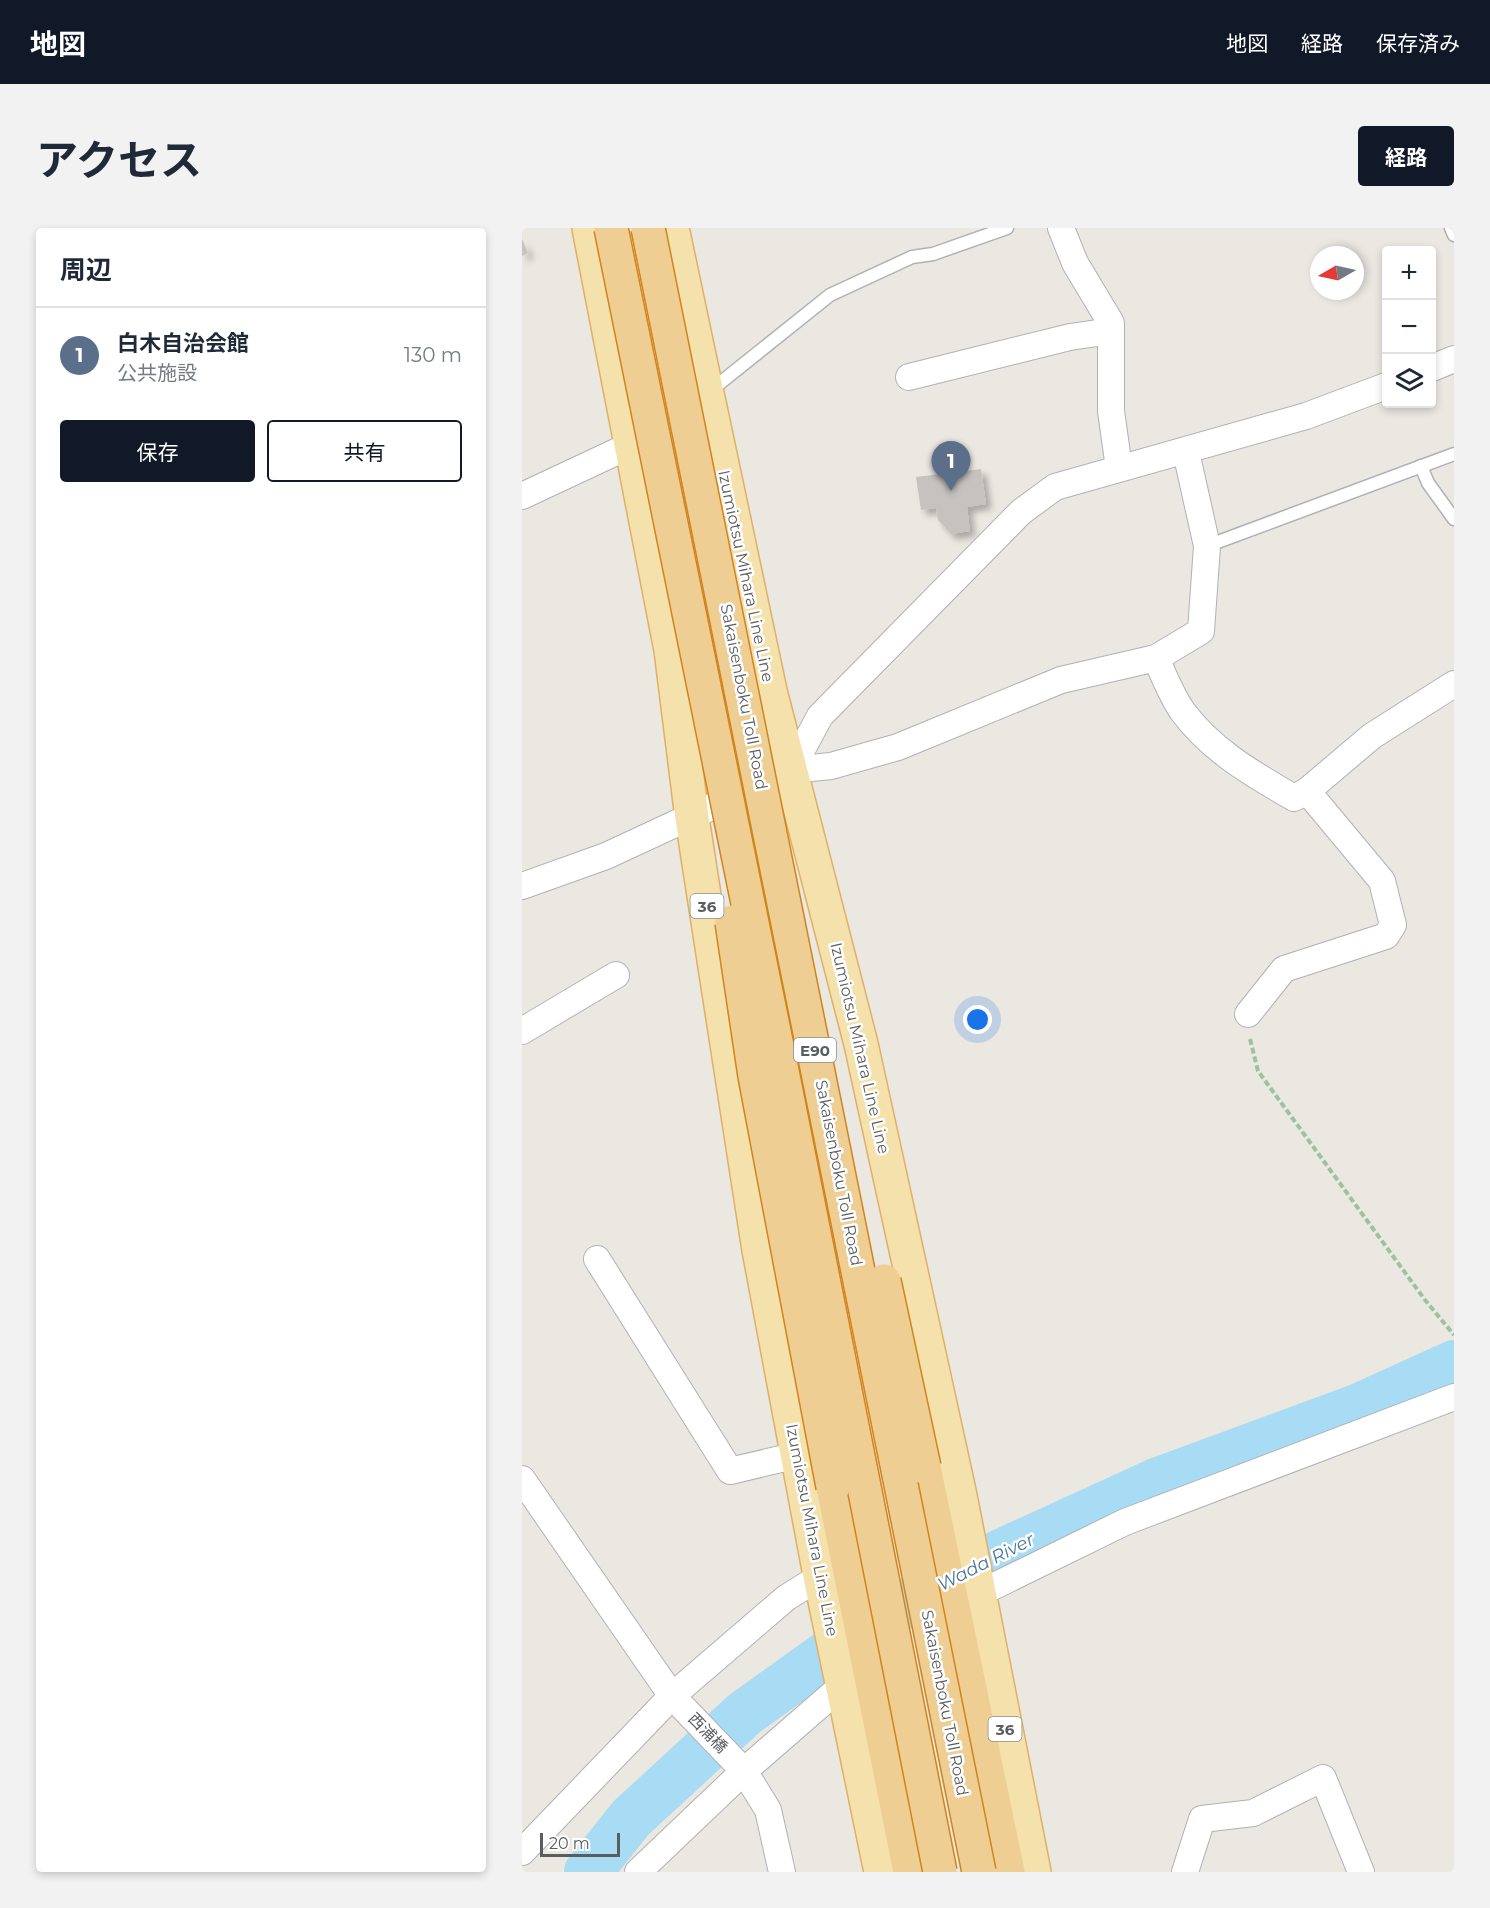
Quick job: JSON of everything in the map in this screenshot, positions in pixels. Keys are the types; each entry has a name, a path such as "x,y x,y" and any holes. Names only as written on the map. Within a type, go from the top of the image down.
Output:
{"highway":[{"name":"E90","path":"611,228 940,1872"},
{"name":"Sakaisenboku Toll Road","path":"648,228 979,1872"},
{"path":"754,749 835,1059 924,1467 1008,1872"},
{"path":"718,754 732,924 755,1076 833,1487 910,1872"}],"main road":[{"name":"Izumiotsu Mihara Line Line","path":"589,228 633,444 671,650 692,818 759,1250 822,1581 881,1872"},
{"name":"Izumiotsu Mihara Line Line","path":"672,228 770,691 861,1044 959,1491 1034,1872"}],"street":[{"path":"1061,228 1075,263 1111,323 1111,411 1119,468"},
{"path":"909,377 1070,337 1111,332"},
{"path":"1436,366 1454,359"},
{"path":"791,770 820,716 1021,512 1055,487 1119,468 1186,452 1306,416 1382,388"},
{"path":"522,496 633,444"},
{"path":"522,886 606,856 791,770 831,766 898,747 1061,681 1156,658 1201,631 1207,546 1186,452"},
{"path":"1156,658 1182,711 1202,734 1234,762 1294,798 1307,792 1372,736 1454,684"},
{"path":"1248,1014 1284,969 1386,936 1393,925 1382,881 1307,792"},
{"path":"522,1031 616,975"},
{"path":"597,1259 730,1471 798,1455"},
{"path":"978,1590 1125,1522 1454,1396"},
{"name":"西浦橋","path":"522,1479 672,1696 744,1771 768,1810 782,1872"},
{"path":"522,1852 672,1696 786,1598 822,1581"},
{"path":"638,1872 744,1771 843,1685"},
{"path":"1185,1872 1202,1819 1253,1813 1323,1778 1361,1872"}],"lane":[{"path":"707,394 830,295 912,256 933,254 1007,228"},
{"path":"1451,228 1454,235"},
{"path":"1207,546 1454,454"},
{"path":"1420,466 1428,483 1454,519"}],"path":[{"path":"1248,1014 1246,1025 1258,1071 1425,1300 1454,1335"}],"building":[{"path":"522,239 528,253 522,256"},
{"path":"981,469 986,504 967,507 970,531 951,534 938,520 936,508 921,510 916,477"}],"waterway":[{"name":"Wada River","path":"588,1872 631,1818 744,1714 875,1620 1003,1552 1156,1482 1357,1408 1454,1364"}],"place":[{"name":"白木自治会館","path":"951,491"}]}
